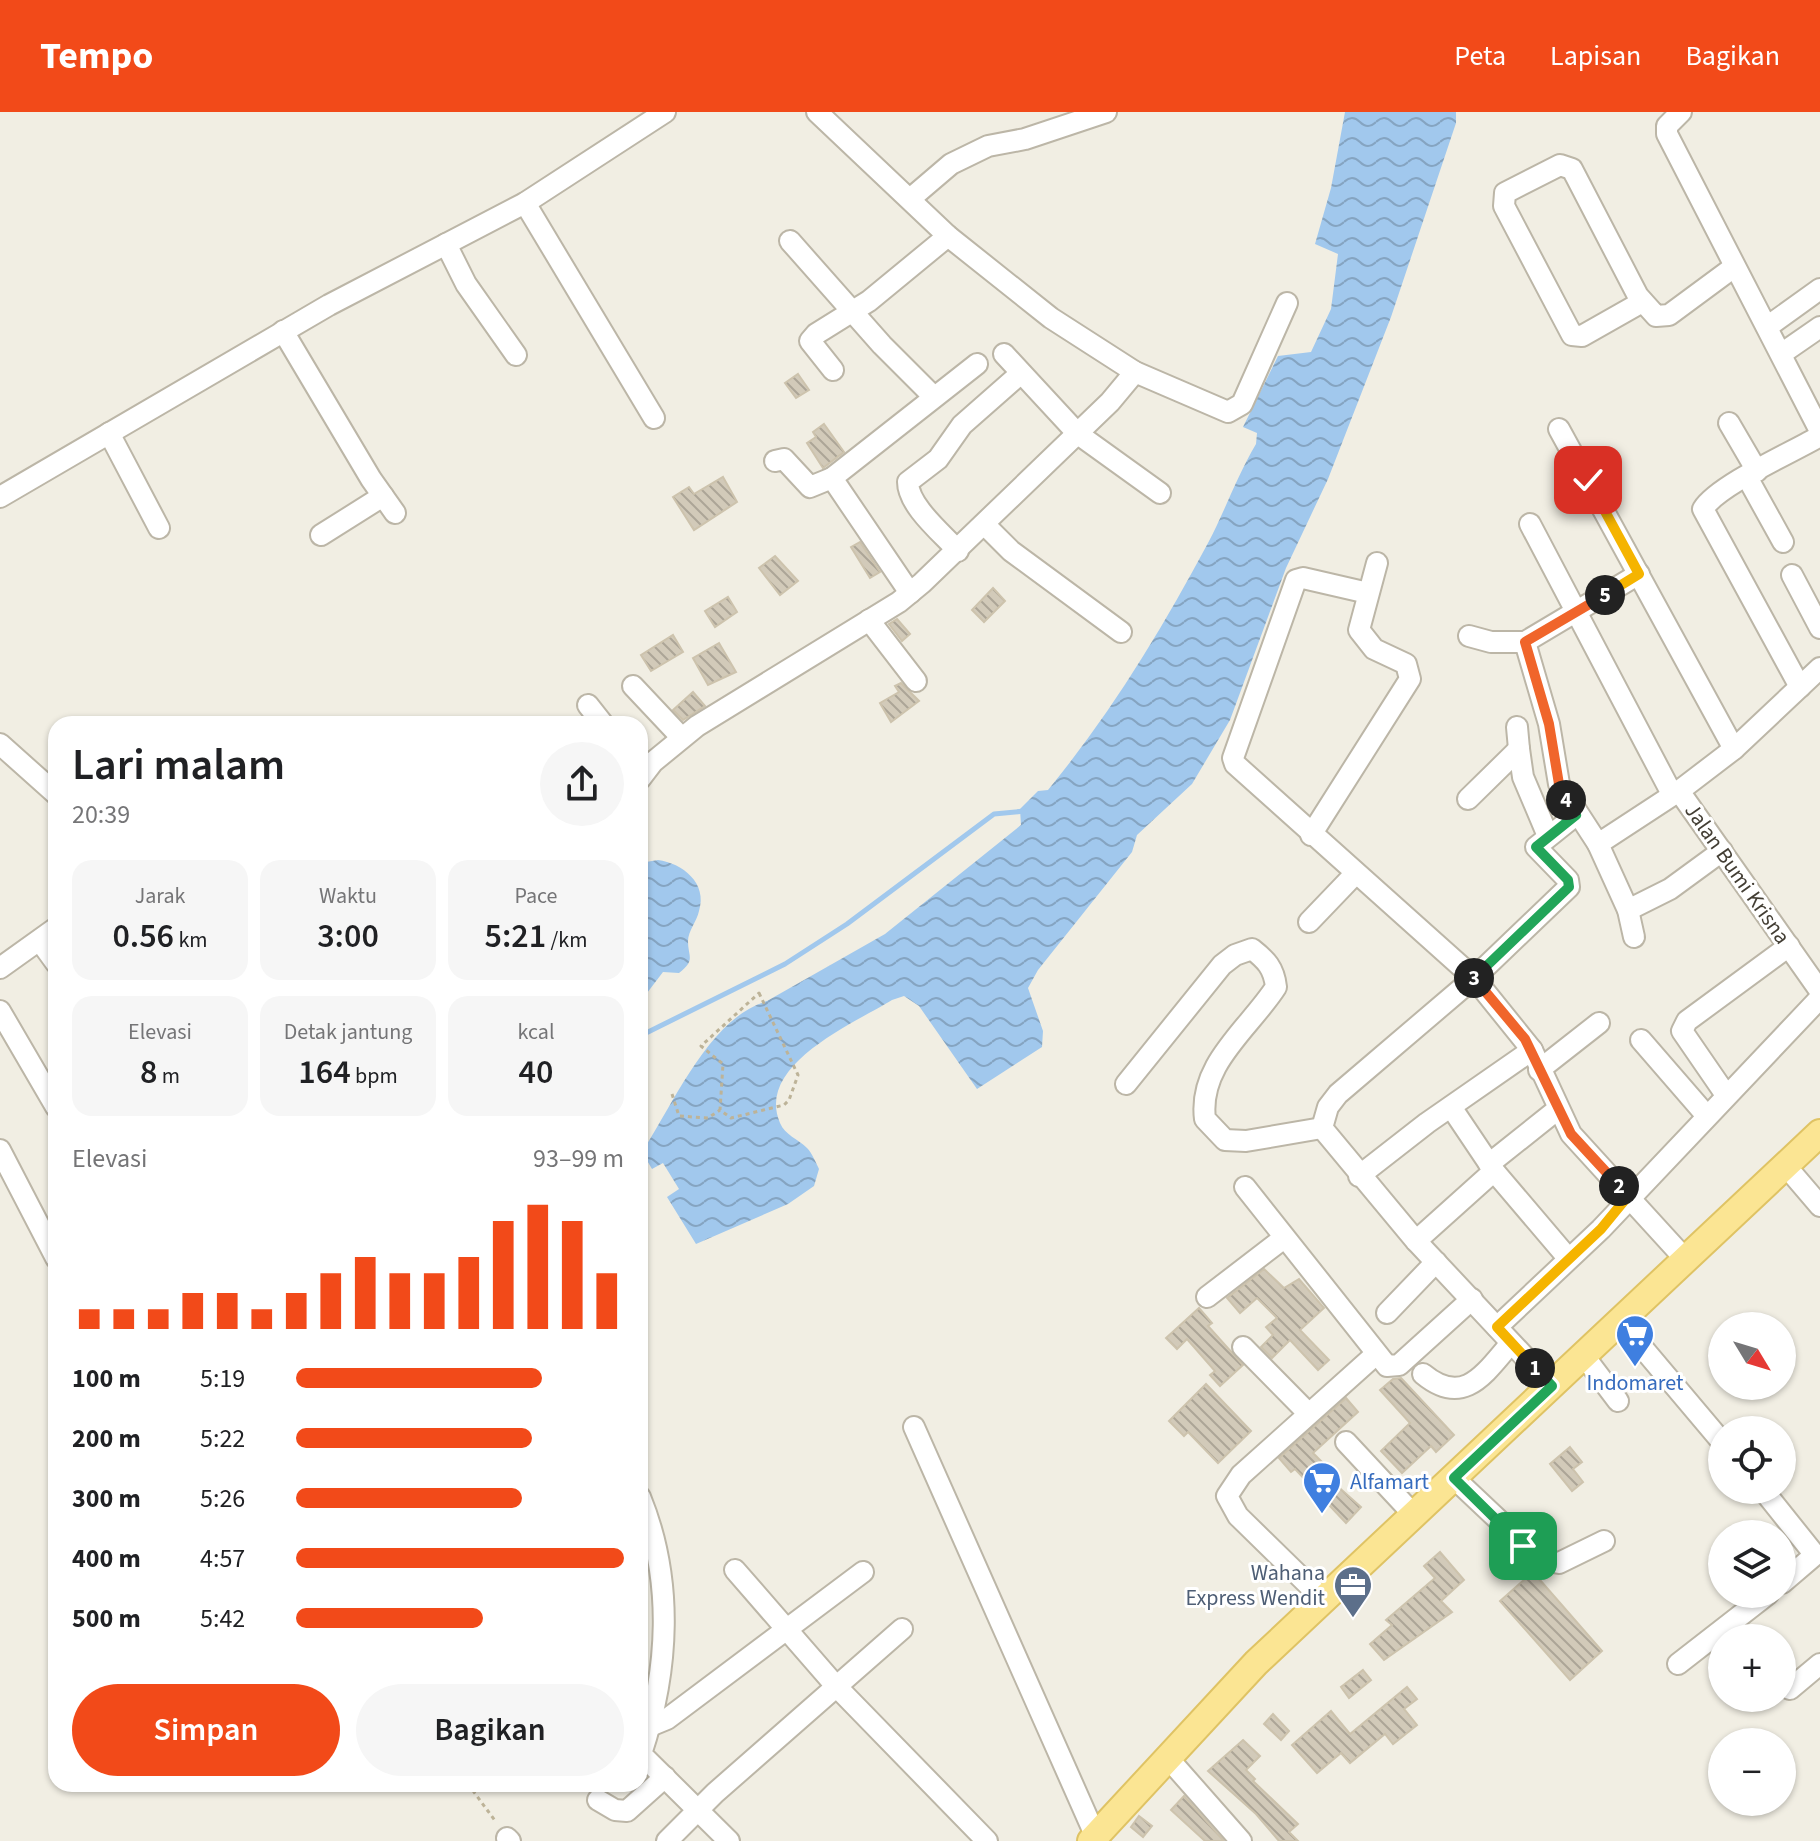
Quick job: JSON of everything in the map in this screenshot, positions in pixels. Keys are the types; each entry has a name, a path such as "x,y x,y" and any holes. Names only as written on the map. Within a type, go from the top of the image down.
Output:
{"main road":[{"path":"1094,1839 1229,1690 1820,1133"}],"street":[{"path":"0,497 283,331 525,203 665,112"},
{"path":"817,112 948,236 1051,318 1135,372 1228,412 1235,412 1242,404 1287,303"},
{"path":"910,199 951,164 988,146 1025,139 1073,117 1106,112"},
{"path":"1681,112 1667,126 1667,134 1819,427 1709,501 1703,509 1800,687"},
{"path":"1642,302 1582,336 1572,335 1504,206 1505,193 1560,165 1572,169 1642,302 1656,316 1669,315 1734,267"},
{"path":"525,203 654,418"},
{"path":"833,370 810,341 948,236"},
{"path":"790,241 934,397"},
{"path":"446,244 466,284 516,355"},
{"path":"1767,327 1820,289"},
{"path":"1781,354 1820,327"},
{"path":"283,331 389,504 321,535"},
{"path":"1004,354 1078,434 1160,493"},
{"path":"775,461 784,459 810,487 832,478 977,364"},
{"path":"648,769 681,737 910,593 958,551 1078,434 1135,372"},
{"path":"958,551 917,505 908,491 908,482 938,459 962,425 1020,374"},
{"path":"1729,423 1783,542"},
{"path":"1559,429 1734,749"},
{"path":"109,433 159,528"},
{"path":"832,478 910,593"},
{"path":"984,524 1011,551 1121,632"},
{"path":"1530,524 1676,792 1598,844"},
{"path":"1311,835 1410,679 1406,664 1364,641 1359,630 1377,563"},
{"path":"1469,636 1491,642 1525,642 1639,574"},
{"path":"1792,575 1820,628"},
{"path":"1368,593 1303,578 1296,580 1233,758 1239,769 1311,835 1474,978 1535,1060 1558,1109 1585,1151 1686,1260"},
{"path":"869,620 916,681"},
{"path":"1525,642 1549,724 1559,784 1576,815 1598,844 1628,910 1634,937"},
{"name":"Jalan Bumi Krisna","path":"1820,668 1734,749 1676,792 1722,851 1820,991"},
{"path":"633,686 681,737"},
{"path":"588,705 597,716"},
{"path":"1517,727 1523,777 1548,836"},
{"path":"1,747 48,787"},
{"path":"1468,799 1519,749"},
{"path":"1322,1128 1328,1107 1338,1094 1474,978 1569,887 1568,880 1536,847 1576,815"},
{"path":"1628,910 1670,889 1722,851"},
{"path":"1309,922 1355,874"},
{"path":"0,968 48,935"},
{"path":"1726,1095 1685,1040 1682,1031 1687,1021 1789,946"},
{"path":"1126,1084 1222,965 1235,955 1252,949 1270,966 1276,987 1217,1062 1207,1086 1205,1119 1212,1131 1225,1140 1246,1141 1322,1128"},
{"path":"1497,1327 1820,998"},
{"path":"0,1011 48,1093"},
{"path":"1359,1176 1451,1107 1599,1023"},
{"path":"1641,1040 1706,1115"},
{"path":"1451,1107 1492,1168 1568,1258"},
{"path":"1416,1241 1558,1109"},
{"path":"1322,1128 1416,1241 1552,1386"},
{"path":"0,1150 48,1243"},
{"path":"1785,1165 1820,1206"},
{"path":"1245,1187 1375,1355 1387,1366 1399,1365 1472,1299"},
{"path":"1207,1297 1284,1238"},
{"path":"1387,1313 1436,1262"},
{"path":"1620,1321 1708,1425"},
{"path":"1423,1374 1443,1387 1469,1386 1479,1380 1511,1343"},
{"path":"1243,1347 1308,1413"},
{"path":"1324,1600 1238,1516 1227,1496 1241,1475 1375,1355"},
{"path":"1584,1356 1618,1401"},
{"path":"914,1427 1094,1839"},
{"path":"1346,1442 1414,1515"},
{"path":"1454,1478 1541,1560 1559,1563 1604,1541"},
{"path":"1774,1504 1787,1520"},
{"path":"648,1520 658,1549 664,1586 663,1657 648,1731"},
{"path":"1796,1531 1815,1555 1796,1571"},
{"path":"735,1570 835,1685 976,1837"},
{"path":"650,1726 667,1719 863,1572"},
{"path":"1678,1664 1750,1608"},
{"path":"667,1841 835,1685 902,1629"},
{"path":"1796,1684 1820,1664"},
{"path":"1167,1757 1241,1841"},
{"path":"648,1761 729,1841"},
{"path":"598,1800 615,1810 627,1811 665,1777"}],"path":[{"path":"759,993 798,1075 789,1100 784,1105 731,1118 720,1110 723,1064 701,1046 759,993"},
{"path":"672,1094 679,1116 708,1118 720,1110"},
{"path":"474,1792 508,1839"}],"water":[{"path":"1345,112 1456,112 1456,123 1391,317 1328,479 1286,568 1230,720 1192,784 1137,835 1132,852 1038,970 1028,988 1043,1031 1042,1047 977,1089 919,1006 904,996 855,1021 812,1049 794,1065 781,1083 776,1102 782,1127 807,1148 819,1169 814,1186 788,1204 696,1244 667,1197 679,1189 663,1163 652,1169 648,1162 648,1142 680,1088 694,1065 727,1025 746,1010 885,934 1021,825 1020,809 1038,791 1048,790 1071,761 1134,671 1208,543 1256,444 1257,433 1243,427 1278,356 1311,352 1331,309 1338,254 1315,244 1331,188"},
{"path":"648,862 667,862 684,870 696,883 701,901 688,937 688,965 679,973 663,972 648,992"}],"building":[{"path":"798,374 809,390 796,398 785,383"},
{"path":"824,424 844,452 823,468 807,443 816,437 813,432"},
{"path":"723,477 737,502 694,530 673,497 689,487 694,494"},
{"path":"860,542 880,572 870,578 851,547"},
{"path":"775,556 798,581 780,595 759,568"},
{"path":"993,588 1005,601 984,622 972,610"},
{"path":"728,597 737,612 715,627 705,611"},
{"path":"897,619 910,634 902,641 889,624"},
{"path":"673,635 683,652 651,671 641,655"},
{"path":"719,643 736,672 708,685 693,658"},
{"path":"901,683 919,701 891,722 880,703 899,692 895,686"},
{"path":"693,692 705,706 683,720 673,710"},
{"path":"1264,1269 1284,1288 1299,1279 1324,1308 1300,1330 1329,1360 1318,1370 1290,1340 1272,1358 1261,1347 1273,1335 1266,1327 1277,1318 1257,1298 1240,1313 1227,1298"},
{"path":"1199,1308 1212,1323 1208,1326 1243,1365 1220,1386 1210,1375 1215,1371 1187,1339 1177,1349 1166,1338"},
{"path":"1401,1378 1454,1435 1436,1452 1431,1446 1402,1473 1381,1451 1410,1423 1380,1390 1393,1379"},
{"path":"1206,1384 1251,1431 1218,1463 1188,1432 1184,1436 1169,1421"},
{"path":"1346,1398 1358,1412 1313,1453 1339,1479 1335,1484 1361,1507 1346,1523 1295,1469 1291,1472 1279,1458"},
{"path":"1570,1447 1582,1462 1573,1469 1583,1482 1572,1491 1550,1464"},
{"path":"1440,1552 1464,1580 1441,1601 1452,1612 1384,1660 1370,1644 1392,1625 1386,1620 1435,1578 1424,1566"},
{"path":"1533,1572 1602,1651 1570,1680 1500,1601"},
{"path":"1363,1670 1371,1680 1349,1698 1341,1687"},
{"path":"1407,1687 1417,1699 1404,1709 1417,1725 1393,1744 1385,1734 1350,1763 1341,1753 1317,1773 1292,1745 1331,1711 1350,1734"},
{"path":"1273,1714 1289,1731 1281,1740 1264,1724"},
{"path":"1243,1740 1260,1756 1246,1770 1255,1779 1253,1781 1298,1824 1289,1832 1298,1841 1279,1841 1256,1814 1208,1771"},
{"path":"1184,1796 1224,1841 1205,1841 1171,1810"},
{"path":"1139,1816 1152,1826 1143,1837 1131,1827"}],"waterway":[{"path":"648,1032 785,964 847,924 994,814 1025,811"}],"place":[{"name":"Indomaret","path":"1635,1368"},
{"name":"Alfamart","path":"1322,1515"},
{"name":"Wahana Express Wendit","path":"1353,1619"}],"route":[{"path":"1523,1546 1454,1478 1552,1386 1497,1327 1601,1229 1628,1196 1571,1134 1532,1050 1474,978 1570,883 1536,847 1576,815 1559,784 1549,724 1525,642 1639,574 1588,480"}]}
